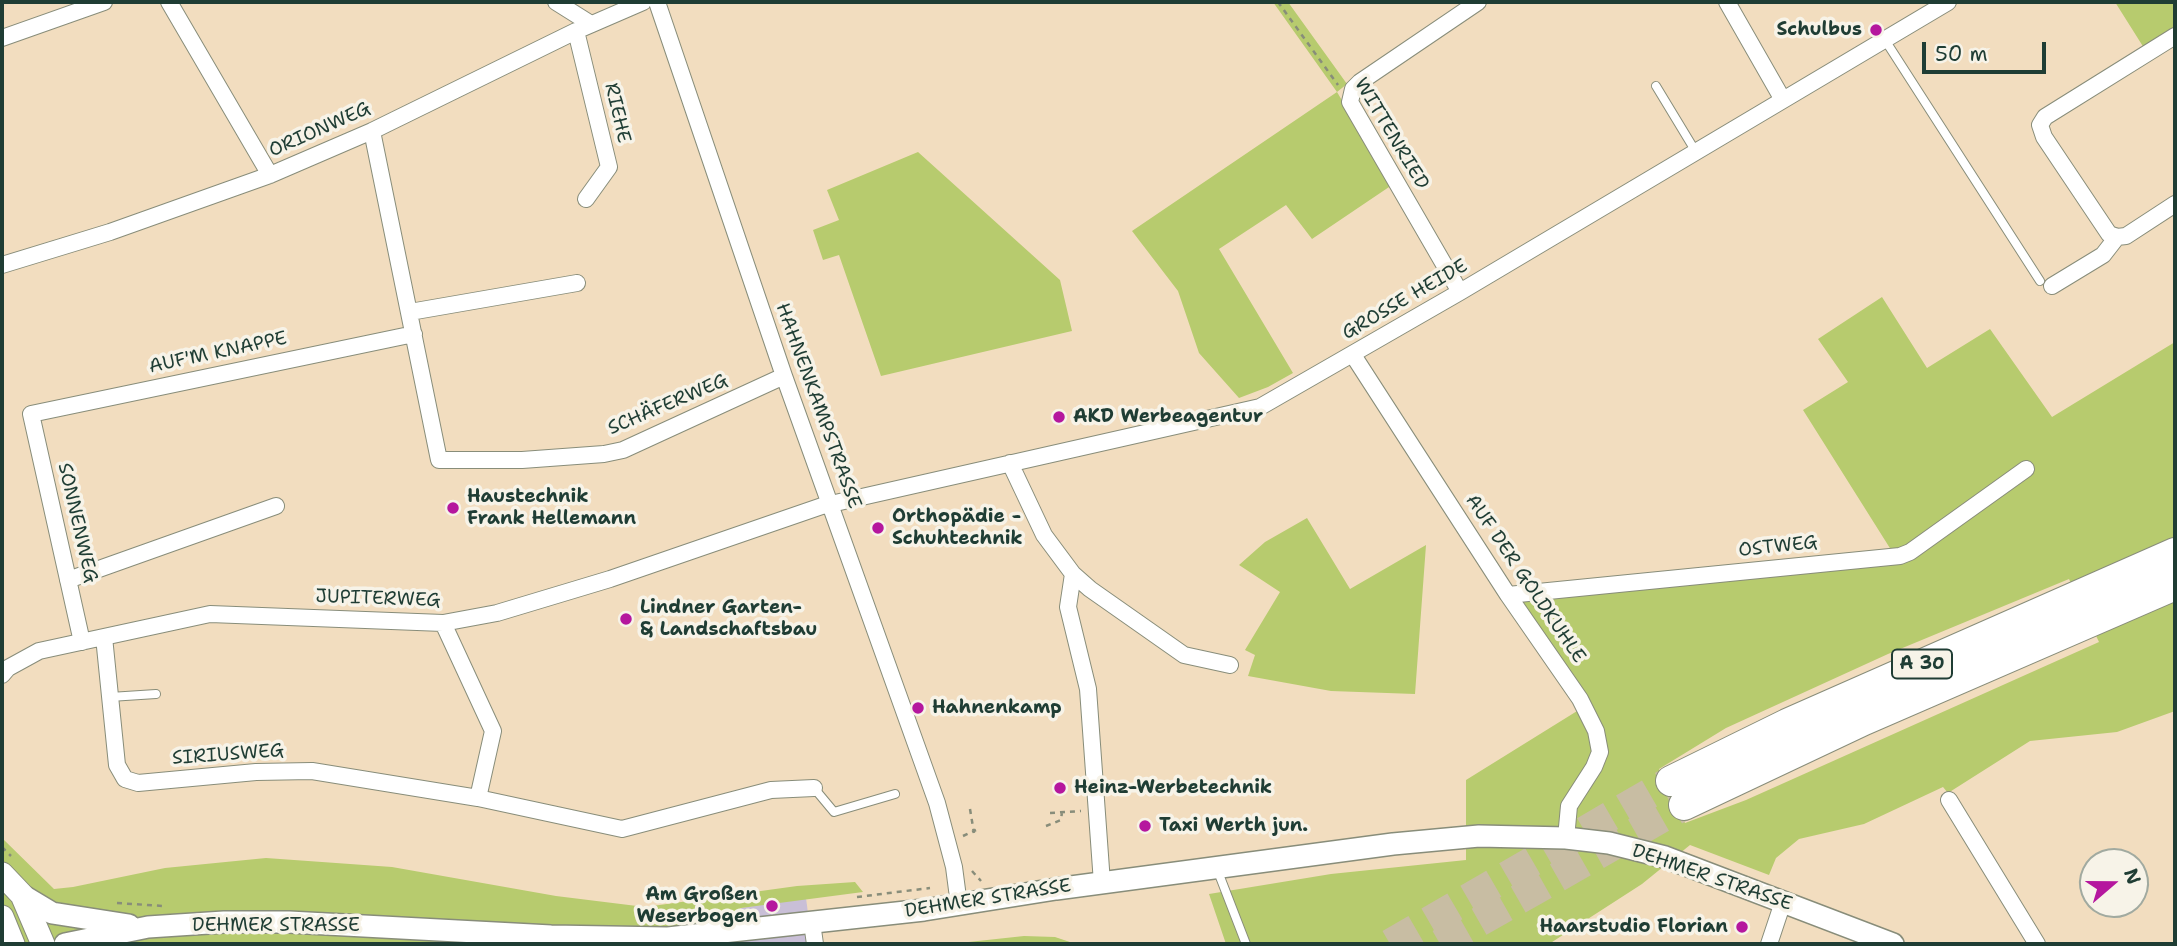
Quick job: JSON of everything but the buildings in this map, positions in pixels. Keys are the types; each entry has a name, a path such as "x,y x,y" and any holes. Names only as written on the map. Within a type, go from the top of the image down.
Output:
{"highway":[{"name":"A 30","path":"2175,553 1787,724 1677,793 1864,720 2175,585"}],"main road":[{"path":"2,874 22,895 43,944"},
{"path":"2,917 13,944"}],"street":[{"path":"2,38 104,2"},
{"path":"169,2 270,175"},
{"path":"556,2 584,27"},
{"name":"ORIONWEG","path":"2,265 110,232 270,175 372,131 584,27 643,2"},
{"name":"HAHNENKAMPSTRASSE","path":"657,2 784,376 943,801 959,905"},
{"path":"1350,102 1353,89 1360,82 1478,2"},
{"path":"1727,2 1783,100"},
{"name":"GROSSE HEIDE","path":"831,504 1260,407 1353,355 1948,2"},
{"name":"RIEHE","path":"584,27 609,167 586,199"},
{"path":"2175,36 2045,117 2040,125 2044,136 2109,234 2126,236 2175,204"},
{"name":"WITTENRIED","path":"1350,102 1460,292"},
{"path":"372,131 414,334"},
{"path":"2046,283 2103,255 2117,237"},
{"path":"410,312 577,283"},
{"name":"SCHÄFERWEG","path":"414,334 439,460 522,460 604,454 622,450 784,376"},
{"name":"AUF'M KNAPPE","path":"31,414 414,334"},
{"name":"AUF DER GOLDKUHLE","path":"1353,355 1508,595 1580,699 1596,731 1600,752 1594,767 1569,806 1566,838"},
{"name":"SONNENWEG","path":"31,414 82,642"},
{"path":"1010,463 1044,535 1073,573 1090,589 1184,655 1230,665"},
{"name":"OSTWEG","path":"1508,595 1900,556 2026,469"},
{"name":"JUPITERWEG","path":"2,675 8,668 39,651 210,614 443,623 497,613 610,579 831,504"},
{"path":"68,580 276,506"},
{"path":"1073,573 1068,607 1088,689 1102,883"},
{"path":"443,623 493,731 478,798"},
{"name":"SIRIUSWEG","path":"104,637 117,765 125,779 138,783 256,772 312,771 478,798 622,829 771,790 814,788"},
{"path":"1949,800 2037,944"},
{"name":"DEHMER STRASSE","path":"65,944 148,928 225,922 289,922 587,938 703,939 1102,883 1479,836 1566,838 1609,843 1665,858 1892,944"},
{"path":"22,895 52,913 148,928"},
{"path":"1769,944 1783,902"},
{"path":"812,923 815,944"}],"lane":[{"path":"1885,40 2046,283"},
{"path":"1656,86 1696,152"},
{"path":"110,697 156,694"},
{"path":"814,788 834,812 895,794"},
{"path":"1217,869 1246,944"}],"path":[{"name":"WITTENRIED","path":"1279,2 1350,102"},
{"path":"1050,814 1084,811 1083,793 1097,793"},
{"path":"960,837 975,831 970,809"},
{"path":"1046,826 1061,820 1062,812"},
{"path":"853,897 921,889"},
{"path":"115,902 165,906"}],"shaded area":[{"path":"806,898 812,944 706,944 741,908"}],"green space":[{"path":"1273,2 1288,2 1347,84 1337,92"},
{"path":"2115,2 2175,2 2175,29 2144,48"},
{"path":"1337,92 1392,185 1312,239 1286,205 1219,249 1293,373 1268,387 1239,398 1199,353 1178,291 1132,231"},
{"path":"918,152 1060,280 1072,331 881,376 839,255 823,260 813,230 839,220 827,190"},
{"path":"1882,297 1927,368 1990,329 2052,417 2175,342 2175,711 2117,732 2030,741 1948,793 1943,787 1864,824 1799,839 1776,858 1769,875 1690,845 1642,884 1549,944 1226,944 1209,894 1331,874 1466,860 1466,780 1590,703 1512,589 1893,553 1803,410 1848,382 1818,339","holes":["2069,579 2099,642 1746,800 1685,823 1659,769 1726,728 1888,654"]},
{"path":"1307,518 1350,589 1426,545 1415,694 1331,691 1248,676 1255,655 1245,650 1280,592 1239,565 1265,542"},
{"path":"2,838 54,889 165,868 266,858 392,867 556,896 645,907 797,886 855,882 863,892 741,908 706,944 2,944"},
{"path":"1024,936 1055,937 1076,944 950,944"}],"tunnel":[{"path":"1390,944 1671,781"},
{"path":"1440,944 1684,805"}],"place":[{"name":"Schulbus","path":"1876,30"},
{"name":"AKD Werbeagentur","path":"1059,417"},
{"name":"Haustechnik Frank Hellemann","path":"453,508"},
{"name":"Orthopädie - Schuhtechnik","path":"878,528"},
{"name":"Lindner Garten- & Landschaftsbau","path":"626,619"},
{"name":"Hahnenkamp","path":"918,708"},
{"name":"Heinz-Werbetechnik","path":"1060,788"},
{"name":"Taxi Werth jun.","path":"1145,826"},
{"name":"Am Großen Weserbogen","path":"772,906"},
{"name":"Haarstudio Florian","path":"1742,927"}]}
